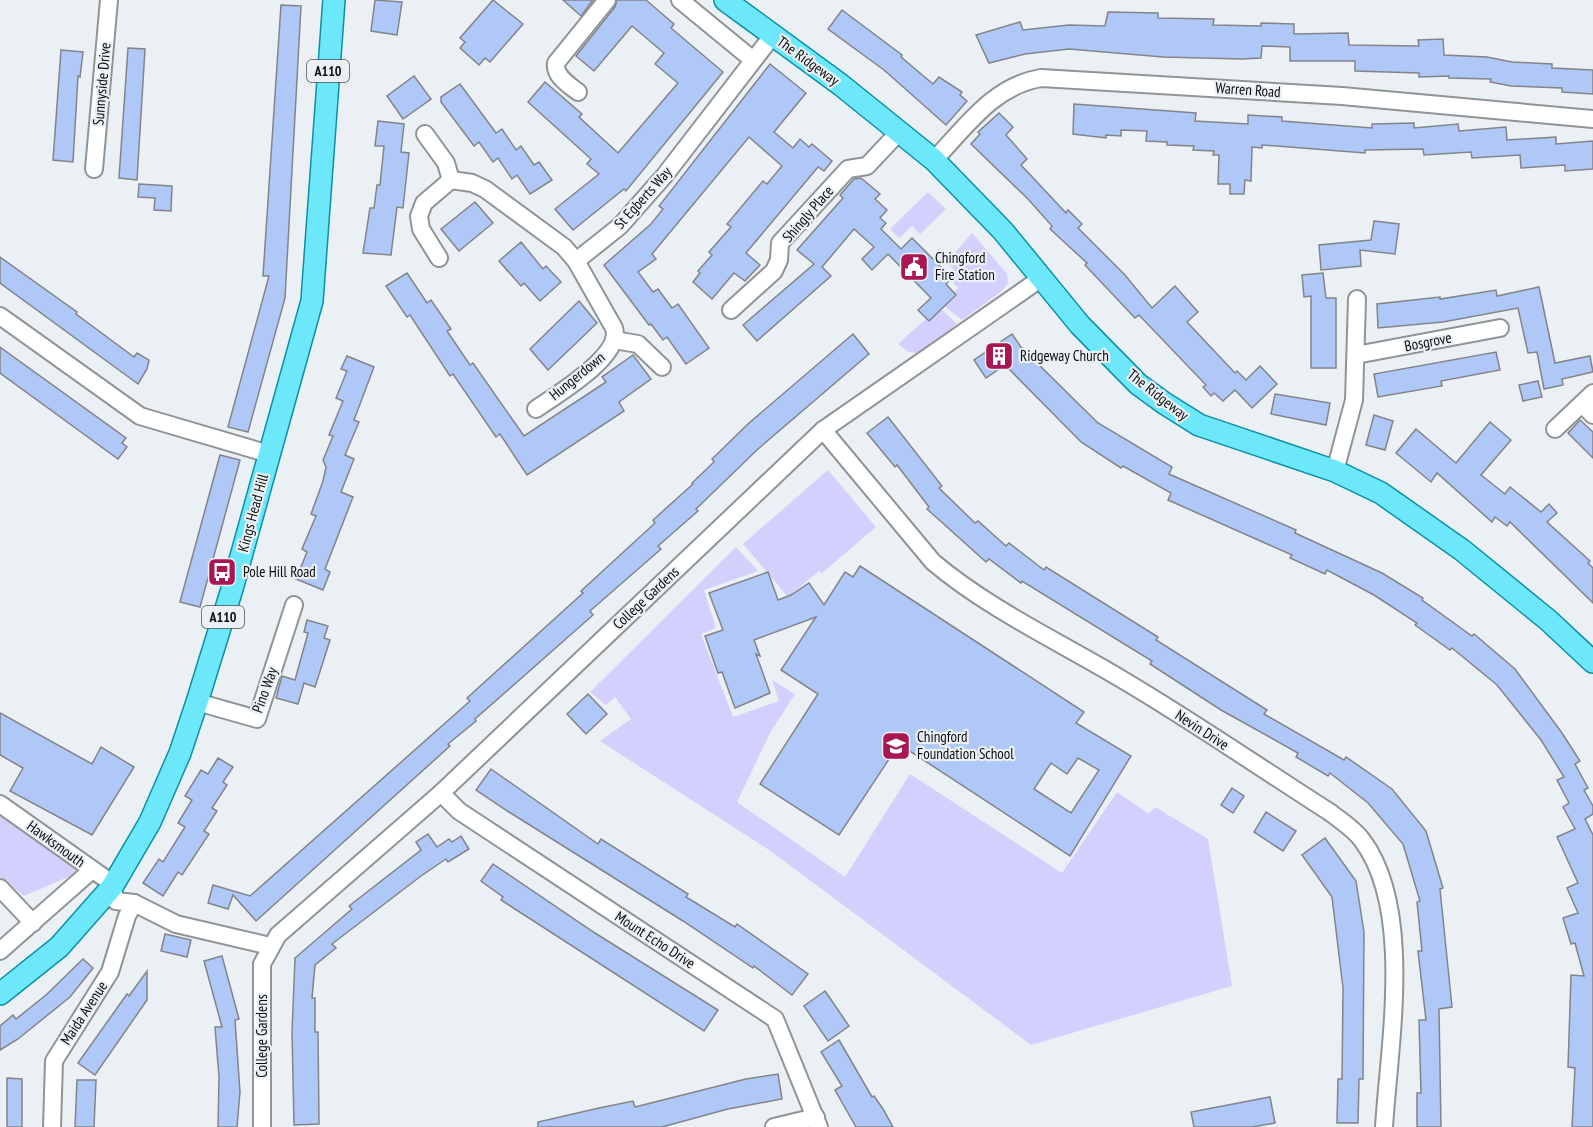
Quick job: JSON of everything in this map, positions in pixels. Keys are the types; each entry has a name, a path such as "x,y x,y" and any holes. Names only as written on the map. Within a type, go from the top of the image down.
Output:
{"main road":[{"name":"Kings Head Hill","path":"0,994 59,947 113,886 131,858 158,805 197,702 312,301 334,0"},
{"name":"The Ridgeway","path":"725,0 934,160 1003,231 1080,325 1138,384 1180,416 1199,425 1335,471 1381,493 1454,544 1548,620 1593,662"}],"street":[{"name":"Sunnyside Drive","path":"94,169 110,0"},
{"path":"578,92 558,75 555,69 556,63 607,0"},
{"path":"680,0 753,60"},
{"name":"St Egberts Way","path":"576,261 620,226 665,175 773,35"},
{"name":"Warren Road","path":"934,160 997,95 1022,81 1041,78 1342,96 1593,119"},
{"name":"Shingly Place","path":"731,310 774,271 779,260 780,243 848,169 867,166 899,132"},
{"path":"425,134 446,163 451,180"},
{"path":"439,258 421,229 420,216 429,196 451,180 460,180 485,189 564,247 576,261"},
{"name":"Hungerdown","path":"536,409 596,365 607,353 614,340 614,328 576,261"},
{"name":"College Gardens","path":"262,1127 262,964 270,946 294,919 441,793 824,430 1043,277"},
{"path":"1335,471 1354,400 1357,298"},
{"path":"0,316 140,416 269,454"},
{"name":"Bosgrove","path":"1356,355 1500,328"},
{"name":"Hungerdown","path":"614,340 638,344 662,367"},
{"path":"1556,429 1589,404"},
{"name":"Nevin Drive","path":"824,430 933,562 944,571 1005,612 1154,699 1331,813 1361,838 1381,877 1393,926 1394,968 1384,1127"},
{"name":"Pino Way","path":"197,702 257,719 294,605"},
{"name":"Mount Echo Drive","path":"441,793 459,810 775,1019 817,1122"},
{"name":"Hawksmouth","path":"0,804 113,886"},
{"path":"0,951 92,870"},
{"path":"113,886 116,901 134,903 176,924 270,946"},
{"path":"0,888 33,922"},
{"name":"Maida Avenue","path":"52,1127 54,1061 110,972 127,916 134,903"},
{"path":"774,1127 817,1122"}],"shaded area":[{"path":"928,192 946,209 920,234 912,226 899,238 890,229"},
{"path":"972,233 1007,274 1008,283 1002,291 962,320 942,304 958,288 948,277 954,270 947,262"},
{"path":"939,307 957,324 917,353 909,352 898,344"},
{"path":"828,470 876,527 822,573 819,571 788,597 743,544"},
{"path":"736,547 758,571 704,590 716,628 701,634 733,717 779,701 772,680 795,694 770,733 737,802 845,877 910,774 1062,873 1117,792 1149,814 1155,807 1208,839 1232,986 1031,1045 772,852 600,741 631,719 615,697 606,705 590,692"},
{"path":"0,813 82,871 24,896 0,877"}],"building":[{"path":"375,0 402,2 397,35 371,31"},
{"path":"493,0 523,24 490,62 485,58 479,65 460,48 465,42 460,38"},
{"path":"563,0 593,0 581,16"},
{"path":"617,0 646,0 674,24 671,28 723,72 626,191 624,189 573,230 555,209 599,174 587,164 591,159 528,102 545,82 582,114 579,117 618,153 678,83 655,64 664,53 632,26 594,71 576,56 615,7"},
{"path":"281,5 301,6 285,298 248,432 228,427 269,276 263,276"},
{"path":"842,10 902,55 901,57 933,84 939,77 962,92 960,95 967,101 946,125 884,70 828,29"},
{"path":"1108,12 1158,13 1158,18 1214,19 1213,25 1294,24 1294,34 1348,33 1349,45 1419,46 1418,40 1443,39 1444,55 1487,57 1512,62 1552,64 1552,68 1593,70 1593,94 1562,92 1562,88 1511,86 1490,82 1491,79 1449,78 1449,76 1419,77 1419,73 1355,71 1355,61 1290,61 1290,47 1262,46 1261,58 1242,59 1163,57 1069,49 1025,54 989,63 976,35 1020,22 1023,30 1069,25 1105,26"},
{"path":"128,48 145,49 137,180 119,178"},
{"path":"61,50 83,52 80,77 78,76 73,162 53,160"},
{"path":"770,64 806,93 774,132 793,148 800,139 809,147 812,144 832,161 824,171 818,167 746,253 760,265 745,281 734,273 712,299 693,282 700,273 698,271 712,255 709,252 731,227 727,224 763,181 767,184 782,166 749,137 652,254 656,259 638,272 653,292 658,289 672,308 678,304 709,348 686,364 667,337 663,340 651,324 649,325 604,265 651,224 663,209 659,206"},
{"path":"414,76 431,99 403,119 387,96"},
{"path":"460,84 496,133 502,129 516,150 521,146 534,165 539,162 552,180 530,194 517,175 512,179 498,158 493,162 479,142 474,146 441,102 441,97"},
{"path":"1074,104 1196,113 1195,121 1248,124 1248,115 1282,117 1282,121 1372,128 1372,124 1414,123 1414,128 1458,124 1459,131 1506,127 1507,140 1556,137 1556,144 1593,141 1593,169 1565,171 1565,165 1521,168 1520,155 1472,158 1471,152 1424,155 1423,149 1365,150 1365,153 1262,145 1262,148 1252,147 1251,181 1245,180 1244,194 1230,194 1230,184 1218,184 1219,155 1213,155 1214,151 1193,150 1194,146 1167,145 1167,142 1146,141 1147,131 1121,130 1121,136 1106,135 1106,138 1073,134"},
{"path":"999,113 1013,127 1006,135 1027,159 1021,165 1066,213 1068,210 1082,224 1078,228 1125,275 1152,308 1175,286 1198,312 1187,322 1235,373 1237,371 1246,380 1260,366 1277,384 1252,408 1235,390 1223,401 1214,393 1211,396 1203,387 1206,385 1139,315 1135,318 1085,265 1087,263 1050,229 1052,226 1028,199 971,144 980,134 978,132"},
{"path":"378,121 404,124 401,152 409,153 403,208 397,207 391,255 363,253 370,208 374,208 377,185 380,185 384,146 375,146"},
{"path":"861,178 880,194 875,199 887,210 880,218 886,223 881,229 901,249 912,238 952,278 946,284 956,295 929,321 918,310 931,298 888,254 872,270 862,259 874,247 854,229 822,267 831,276 757,341 743,325 814,264 797,250 843,198 840,195 854,179"},
{"path":"139,184 172,186 171,211 154,210 155,198 138,197"},
{"path":"475,202 493,223 459,251 441,229"},
{"path":"1374,221 1399,224 1395,254 1360,250 1361,266 1321,270 1319,245 1371,240"},
{"path":"521,242 543,269 546,266 561,282 540,301 524,283 521,286 499,261"},
{"path":"0,257 77,312 76,314 134,357 137,353 149,360 147,369 138,384 0,283"},
{"path":"407,273 427,303 431,300 451,329 447,331 470,365 473,363 524,436 606,382 602,377 633,355 651,379 619,402 624,411 527,475 500,434 496,437 453,374 450,376 410,315 407,317 386,286"},
{"path":"1323,273 1326,298 1336,298 1336,368 1311,368 1311,296 1304,297 1302,275"},
{"path":"1539,287 1555,363 1590,356 1593,372 1562,379 1563,385 1544,389 1537,352 1528,353 1518,308 1443,322 1378,328 1377,304 1440,297 1440,299 1496,290 1497,296"},
{"path":"579,301 597,323 548,370 530,349"},
{"path":"853,334 869,354 758,449 696,509 698,511 658,546 661,549 590,611 593,615 475,719 476,721 448,744 450,746 256,921 233,895 228,909 208,903 213,885 250,896 470,701 467,698 583,593 581,591 655,523 653,520 693,484 714,462 712,459 749,423"},
{"path":"1012,334 1032,363 1035,361 1098,423 1172,467 1169,474 1296,530 1295,533 1382,573 1423,598 1422,600 1472,636 1474,634 1515,669 1562,733 1580,761 1575,764 1588,788 1584,790 1593,806 1593,814 1585,819 1593,835 1593,1127 1572,1127 1575,1068 1568,1067 1571,975 1584,976 1575,943 1571,944 1563,918 1578,913 1567,888 1578,883 1557,837 1575,829 1563,807 1569,803 1557,780 1564,777 1541,740 1497,685 1452,648 1450,650 1415,625 1417,623 1374,595 1327,570 1325,574 1290,558 1292,555 1168,500 1171,493 1123,466 1121,468 1081,442 1005,365 986,378 974,360"},
{"path":"0,347 126,438 122,443 127,447 118,459 0,373"},
{"path":"1496,352 1500,370 1441,381 1442,386 1378,397 1374,374"},
{"path":"347,356 374,367 354,420 359,422 345,455 354,459 341,492 353,497 325,569 330,572 323,590 296,579 307,552 302,549 316,516 311,514 323,481 326,467 323,460 333,436 329,435 343,401 336,398 347,371 341,369"},
{"path":"1538,381 1542,397 1523,401 1519,385"},
{"path":"1275,394 1330,403 1326,425 1271,414"},
{"path":"1374,415 1393,421 1385,450 1366,445"},
{"path":"888,417 942,486 939,488 975,523 978,521 1006,546 1009,543 1044,570 1046,567 1158,637 1156,640 1267,710 1264,714 1344,760 1346,757 1392,789 1426,831 1443,888 1440,889 1452,1007 1439,1009 1441,1127 1417,1127 1417,1093 1421,1093 1419,1020 1426,1020 1418,951 1422,951 1417,902 1420,901 1403,844 1368,803 1330,773 1328,776 1296,757 1298,753 1221,710 1150,664 1152,661 1022,581 1021,583 989,559 986,562 927,509 929,507 897,465 895,467 867,433"},
{"path":"1580,420 1593,432 1593,458 1568,433"},
{"path":"1490,422 1511,440 1481,475 1505,494 1510,487 1541,512 1549,504 1557,513 1547,522 1590,561 1588,563 1593,568 1593,603 1510,522 1507,526 1495,517 1492,522 1437,473 1431,482 1396,453 1416,429 1456,463"},
{"path":"220,455 240,460 200,607 180,602"},
{"path":"860,566 1084,712 1076,723 1131,756 1070,856 899,744 839,835 760,784 818,694 781,670 816,617 754,640 760,656 756,654 770,693 735,708 722,672 718,673 705,636 723,630 709,593 768,572 778,600 791,595 809,583 824,605 845,572 853,577","holes":["1078,758 1099,770 1071,813 1034,789 1051,763 1067,774"]},
{"path":"307,620 328,626 324,638 330,640 315,687 304,683 298,704 276,698 282,676 295,680 308,633 304,632"},
{"path":"588,694 607,714 586,734 567,714"},
{"path":"0,713 92,764 101,747 134,767 92,835 10,791 23,768 0,755"},
{"path":"218,758 233,767 223,782 227,785 212,808 217,811 204,831 209,834 182,875 178,872 163,896 143,883 159,859 163,862 185,827 178,823 192,800 185,796 201,770 208,774"},
{"path":"491,769 598,844 601,839 688,894 686,897 735,927 737,924 808,974 792,995 754,966 753,968 683,921 509,812 476,790"},
{"path":"1232,788 1244,796 1233,813 1221,805"},
{"path":"1266,812 1296,831 1283,851 1254,832"},
{"path":"428,834 437,847 449,839 452,842 461,836 469,849 448,862 446,859 421,876 332,944 336,948 315,965 312,998 315,998 315,1032 318,1032 319,1124 294,1125 292,1032 295,958 352,909 349,906 421,850 416,842"},
{"path":"1325,838 1356,881 1364,932 1363,1079 1359,1079 1358,1123 1337,1123 1338,1079 1342,1079 1343,988 1332,897 1302,855"},
{"path":"493,864 595,933 718,1010 704,1031 501,900 503,897 481,881"},
{"path":"165,934 191,940 187,957 161,951"},
{"path":"222,956 239,1019 235,1020 240,1092 237,1127 218,1127 219,1077 215,1027 222,1027 204,961"},
{"path":"83,959 93,968 70,997 18,1039 0,1050 0,1026 13,1015 16,1019 46,995"},
{"path":"147,971 147,1000 95,1075 78,1063 127,994 129,996"},
{"path":"825,991 849,1026 828,1041 804,1006"},
{"path":"839,1040 872,1097 874,1096 893,1127 856,1127 835,1090 842,1086 821,1052"},
{"path":"778,1074 782,1099 728,1109 662,1127 538,1127 538,1122 599,1108 633,1101 635,1107 746,1079"},
{"path":"7,1078 22,1079 22,1127 7,1127"},
{"path":"77,1080 96,1080 94,1127 75,1127"},
{"path":"1270,1097 1275,1123 1252,1127 1194,1127 1191,1112"}],"place":[{"name":"Chingford Fire Station","path":"914,267"},
{"name":"Ridgeway Church","path":"999,356"},
{"name":"Pole Hill Road","path":"222,572"},
{"name":"Chingford Foundation School","path":"896,746"}]}
